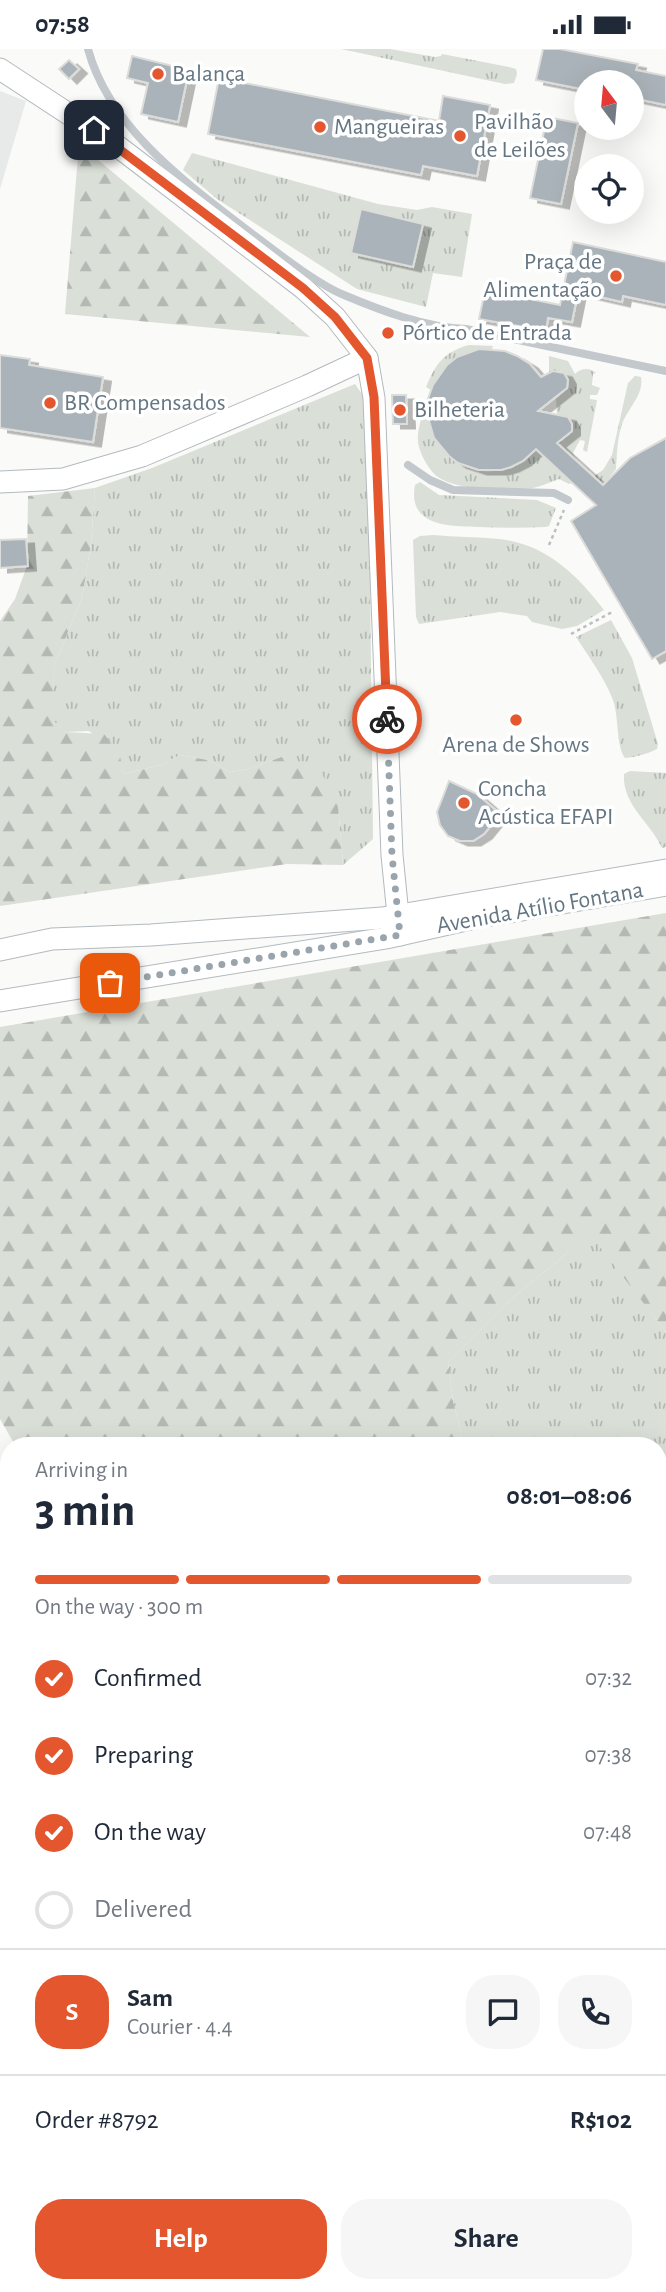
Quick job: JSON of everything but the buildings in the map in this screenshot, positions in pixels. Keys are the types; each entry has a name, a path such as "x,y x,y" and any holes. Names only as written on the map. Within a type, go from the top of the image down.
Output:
{"street":[{"path":"0,69 116,145 303,288 335,317 367,358 374,397 391,841 399,925"},
{"path":"0,482 64,479 142,456 367,358"},
{"name":"Avenida Atílio Fontana","path":"0,1001 399,925 666,870"},
{"name":"Avenida Atílio Fontana","path":"0,950 52,939 399,925 475,918 666,885"}],"lane":[{"path":"88,49 92,64 113,101 149,149 191,187 280,255 341,294 436,327 466,329 666,371"},
{"path":"408,465 430,480 453,490 554,493 568,500"}],"path":[{"path":"549,545 568,500"},
{"path":"572,634 614,611"}],"shaded area":[{"path":"0,91 26,101 0,189"}],"green space":[{"path":"341,49 390,49 435,57 442,54 509,67 516,69 517,74 514,83 505,84"},
{"path":"79,144 310,337 65,314"},
{"path":"192,153 378,204 417,210 432,207 472,214 462,277 433,273 426,307 357,289 217,199 183,170"},
{"path":"469,345 493,346 492,349 464,356 441,373 431,390 426,387 433,371 447,355"},
{"path":"549,356 568,361 575,374 586,369 594,371 596,373 593,374 592,385 600,388 597,395 590,395 590,399 597,400 587,452 583,450 585,441 580,440 573,453 577,462 546,433 562,438 569,435 573,428 568,417 557,414 556,399 567,388 568,379 561,371 549,372"},
{"path":"635,376 641,377 640,390 622,424 616,469 603,485 594,476 603,470 612,455 628,383"},
{"path":"355,384 368,403 373,839 343,865 338,805 284,756 249,769 230,772 208,760 180,755 161,765 124,774 118,752 89,731 65,732 52,720 54,666 82,598 91,544 95,488 152,468"},
{"path":"428,417 440,447 464,465 483,471 502,469 536,449 572,483 559,479 533,488 498,490 447,482 431,470 420,450 418,437 421,418"},
{"path":"420,482 439,495 537,500 556,508 549,526 545,527 495,528 444,524 424,516 418,509 414,499 415,485"},
{"path":"95,488 91,544 82,598 54,666 53,720 65,732 104,734 119,752 124,774 161,765 180,755 208,760 230,772 249,769 284,756 321,772 338,805 343,865 287,864 0,906 0,621 15,599 27,566 28,496"},
{"path":"420,536 499,539 531,547 546,554 571,573 604,610 577,626 562,629 532,622 527,616 500,612 419,624 416,617 413,540"},
{"path":"611,620 632,658 658,744 653,751 629,758 625,758 622,753 615,707 609,692 576,637"},
{"path":"630,771 666,773 666,847 662,848 632,804 624,774"},
{"path":"666,913 666,1332 586,1229 565,1255 510,1300 448,1362 453,1401 462,1437 10,1437 0,1419 0,1027"},
{"path":"586,1228 666,1332 666,1437 462,1437 453,1401 448,1362 510,1300 565,1255"}],"way so far":[{"path":"110,983 400,935 392,855 387,719"}],"place":[{"name":"Balança","path":"158,74"},
{"name":"Mangueiras","path":"320,127"},
{"name":"Pavilhão de Leilões","path":"460,136"},
{"name":"Praça de Alimentação","path":"616,276"},
{"name":"Pórtico de Entrada","path":"388,333"},
{"name":"BR Compensados","path":"50,403"},
{"name":"Bilheteria","path":"400,410"},
{"name":"Arena de Shows","path":"516,720"},
{"name":"Concha Acústica EFAPI","path":"464,803"}],"route":[{"path":"94,130 303,288 335,317 367,358 374,397 387,719"}]}
